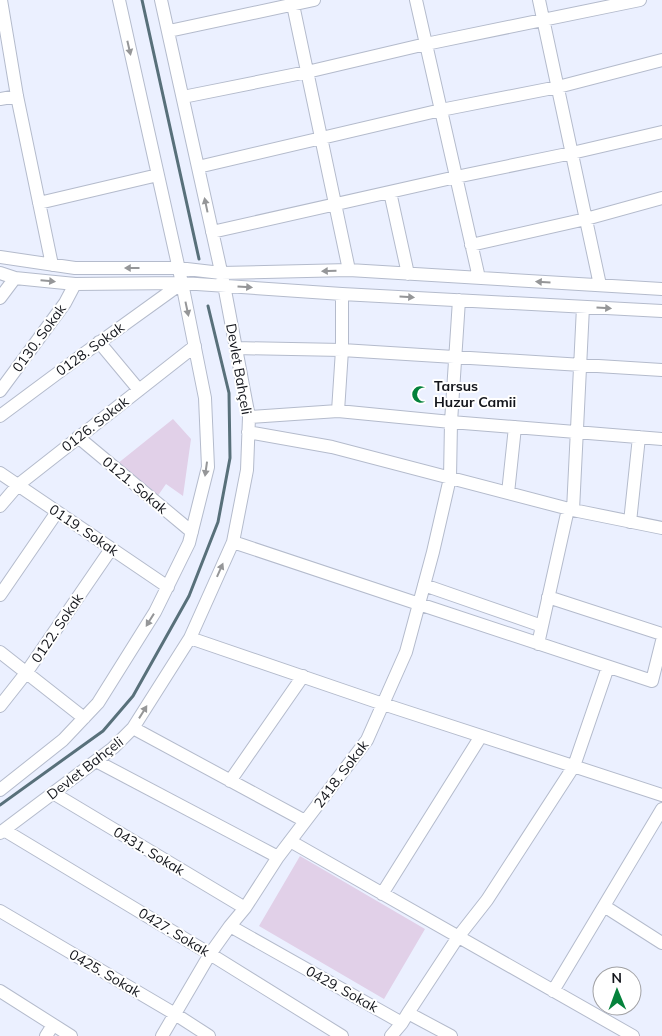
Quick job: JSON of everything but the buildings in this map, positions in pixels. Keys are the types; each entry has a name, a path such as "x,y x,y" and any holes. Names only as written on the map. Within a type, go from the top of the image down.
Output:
{"street":[{"path":"1,0 17,96 52,265"},
{"path":"3,783 63,740 98,703 155,612 189,543 208,467 205,398 182,283 118,0"},
{"name":"Devlet Bahçeli","path":"2,832 113,748 133,728 190,638 233,542 247,470 249,418 222,279 162,0"},
{"path":"169,30 292,2 314,0"},
{"path":"416,0 478,278"},
{"path":"539,0 600,285"},
{"path":"183,97 640,0"},
{"path":"292,2 349,270"},
{"path":"198,167 441,110 558,86 662,60"},
{"path":"0,99 17,96"},
{"path":"212,232 662,132"},
{"path":"39,202 158,175"},
{"path":"390,192 408,274"},
{"path":"471,244 586,219 662,198"},
{"path":"0,257 75,268 178,268 222,279 342,294 662,311"},
{"path":"0,273 15,278 75,284 182,283 349,270 662,289"},
{"path":"0,298 15,278"},
{"name":"0128. Sokak","path":"0,416 182,283"},
{"name":"0130. Sokak","path":"0,391 65,304 75,284"},
{"path":"338,411 342,350 342,294"},
{"name":"2418. Sokak","path":"162,1036 210,954 245,908 290,841 367,740 406,652 450,478 451,422 459,300"},
{"path":"538,644 570,510 577,432 583,307"},
{"path":"99,342 139,390"},
{"name":"0126. Sokak","path":"0,506 18,485 194,346"},
{"path":"236,348 342,350 662,370"},
{"path":"249,418 338,411 662,439"},
{"path":"508,493 515,427"},
{"path":"248,432 332,447 570,510 662,528"},
{"name":"0121. Sokak","path":"78,437 192,532"},
{"path":"630,522 639,437"},
{"name":"0119. Sokak","path":"0,473 168,587"},
{"path":"0,595 57,512"},
{"path":"233,542 657,683 662,641"},
{"name":"0122. Sokak","path":"0,706 26,673 111,549"},
{"path":"424,585 542,626"},
{"path":"548,597 662,634"},
{"path":"190,638 383,704 662,795"},
{"path":"0,652 84,718"},
{"path":"391,1036 405,1018 458,937 487,900 574,766 608,667"},
{"path":"230,781 303,676"},
{"path":"133,728 306,821"},
{"path":"382,894 481,736"},
{"path":"96,761 278,858"},
{"name":"0431. Sokak","path":"54,793 245,908"},
{"path":"552,990 662,809"},
{"name":"0427. Sokak","path":"2,832 210,954 342,1036"},
{"path":"290,841 633,1036"},
{"path":"604,906 662,944"},
{"name":"0425. Sokak","path":"0,912 209,1036"},
{"name":"0429. Sokak","path":"230,926 405,1018 451,1036"},
{"path":"0,991 71,1036"},
{"path":"46,1036 53,1024"}],"shaded area":[{"path":"173,419 191,439 183,496 166,484 157,497 117,464"},
{"path":"300,856 425,929 384,999 259,926"}],"waterway":[{"path":"142,0 199,259"},
{"path":"0,805 103,731 133,696 189,596 218,522 230,458 229,393 208,306"}],"place":[{"name":"Tarsus Huzur Camii","path":"420,394"}]}
